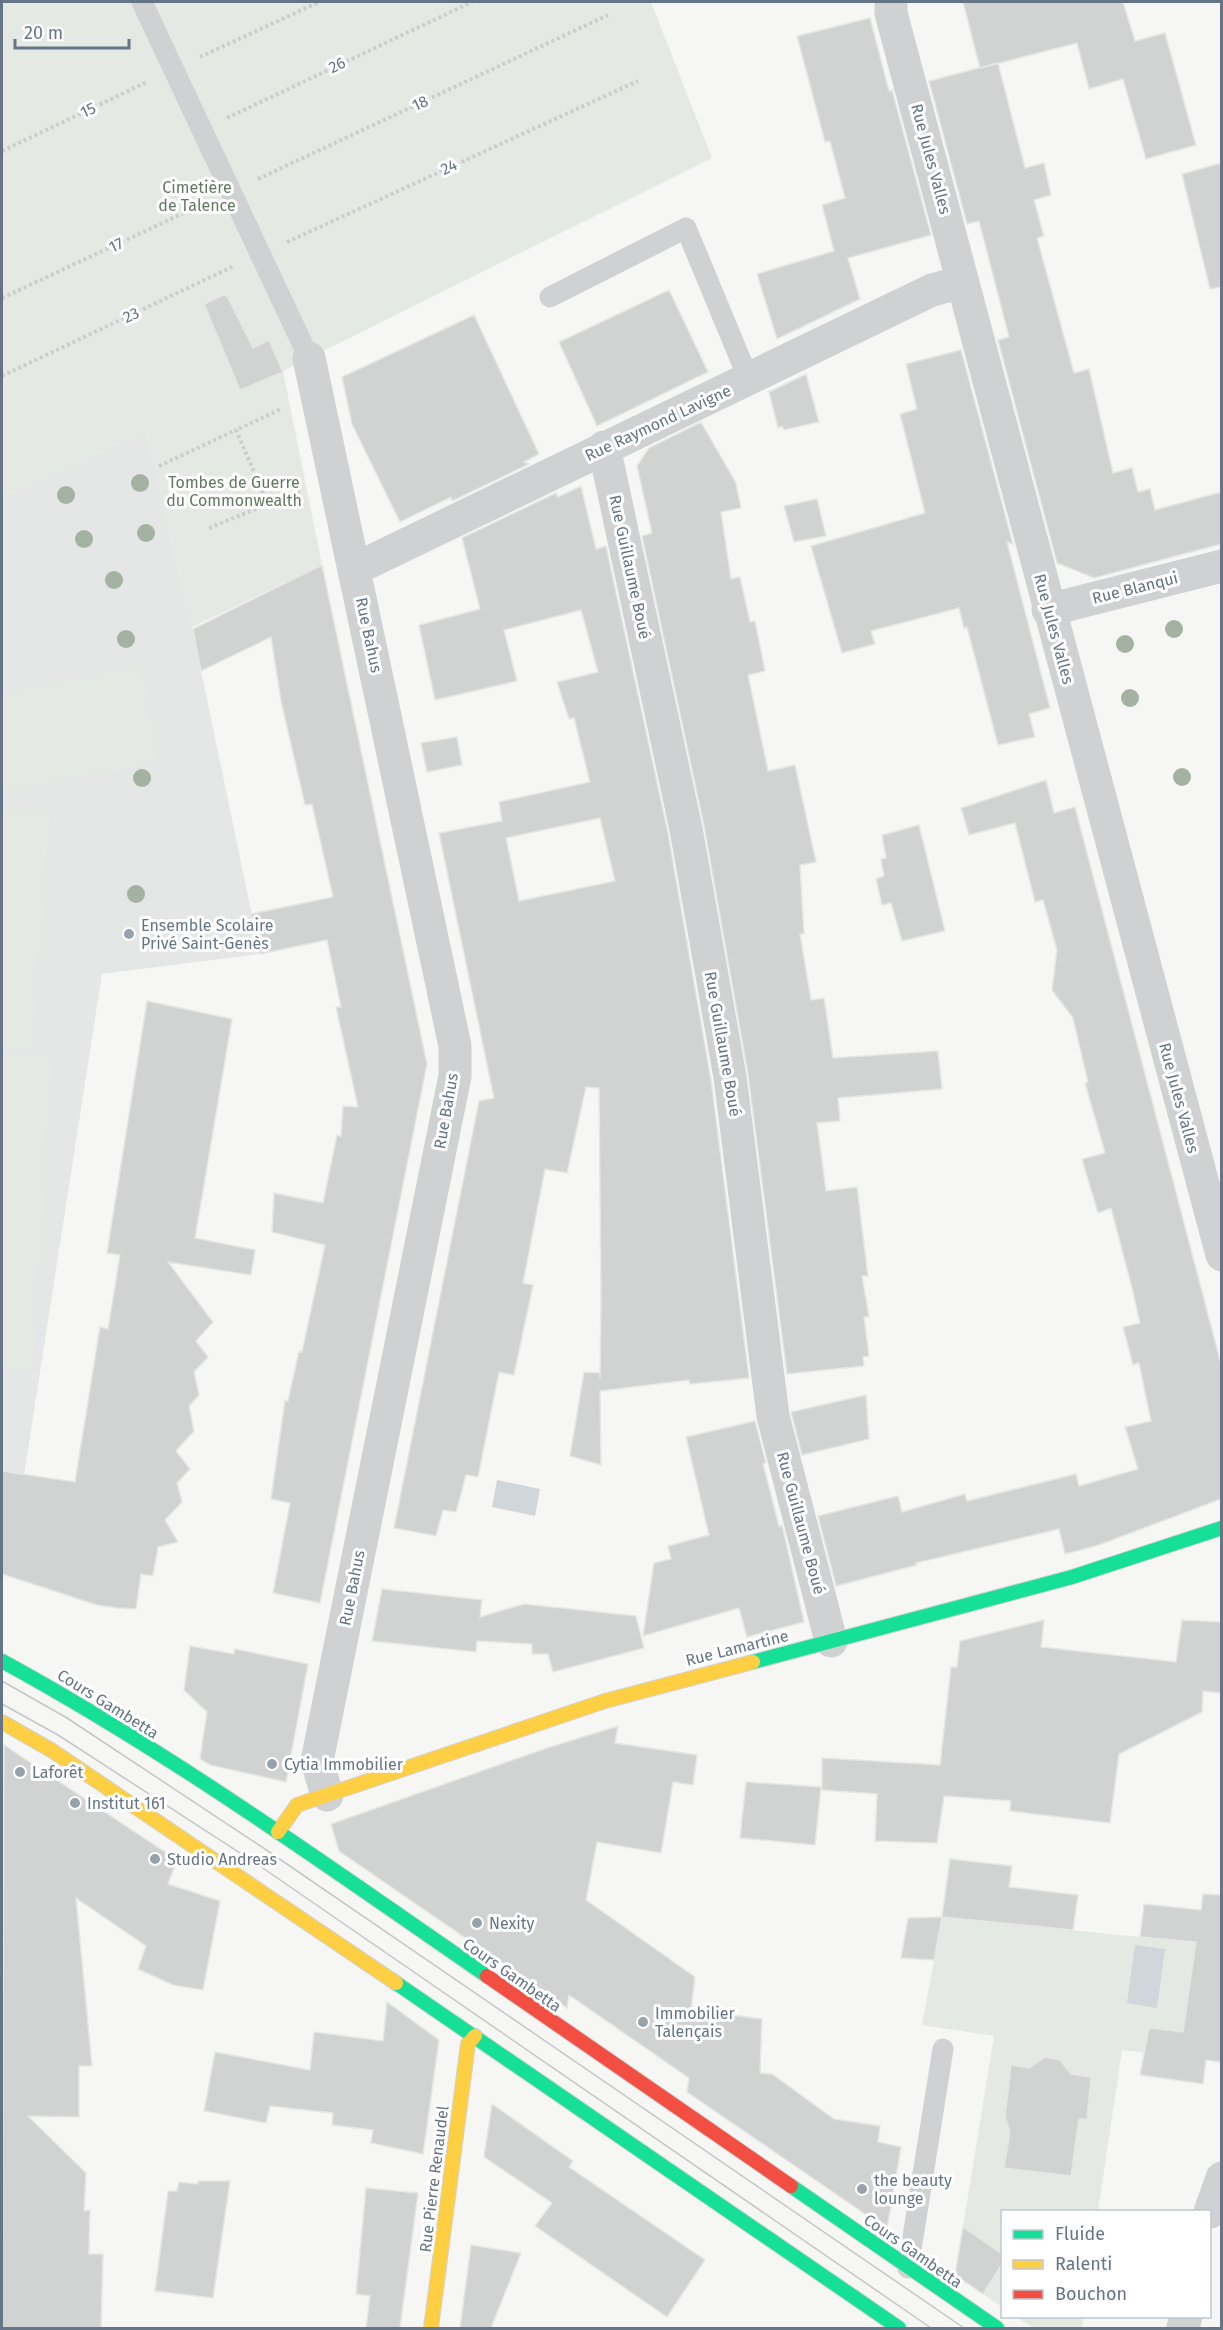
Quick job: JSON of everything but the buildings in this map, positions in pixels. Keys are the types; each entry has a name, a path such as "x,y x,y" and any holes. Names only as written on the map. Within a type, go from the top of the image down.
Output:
{"main road":[{"name":"Rue Lamartine","path":"278,1832 297,1805 605,1701 1072,1578 1221,1528"},
{"name":"Cours Gambetta","path":"2,1661 74,1700 278,1832 997,2328"},
{"path":"2,1722 71,1763 475,2036 899,2328"},
{"name":"Rue Pierre Renaudel","path":"431,2328 468,2044 475,2036"}],"street":[{"name":"Rue Jules Valles","path":"891,2 891,12 1048,610 1221,1255"},
{"name":"Rue Raymond Lavigne","path":"355,568 932,290 963,282"},
{"name":"Rue Bahus","path":"309,358 455,1046 454,1076 317,1761 327,1794"},
{"name":"Rue Guillaume Boué","path":"604,447 686,829 730,1077 773,1416 831,1641"},
{"name":"Rue Blanqui","path":"1048,610 1221,566"},
{"path":"1210,2210 1221,2178"}],"lane":[{"path":"142,2 309,358"},
{"path":"550,297 686,228 748,380"},
{"path":"908,2268 943,2049"}],"path":[{"name":"15","path":"2,151 319,2"},
{"name":"26","path":"202,129 472,2"},
{"name":"18","path":"231,192 608,15"},
{"name":"24","path":"260,254 638,81"},
{"name":"17","path":"2,298 231,192"},
{"name":"23","path":"2,376 260,254"},
{"path":"159,466 281,409"},
{"path":"236,430 268,504"},
{"path":"209,528 306,488 336,482"}],"shaded area":[{"name":"Ensemble Scolaire Privé Saint-Genès","path":"147,431 192,627 260,954 102,974 24,1475 2,1471 2,498"},
{"path":"497,1480 540,1489 535,1516 492,1507"},
{"path":"1135,1945 1165,1949 1157,2008 1127,2003"}],"green space":[{"name":"Cimetière de Talence","path":"2,2 651,2 712,158 283,371 322,565 192,627 147,431 2,498"},
{"path":"141,667 159,762 2,791 2,693"},
{"path":"2,809 50,813 31,1050 2,1048"},
{"path":"2,1053 51,1056 32,1372 2,1370"},
{"path":"942,1917 1200,1943 1217,1986 1206,2060 1122,2050 1098,2210 1001,2210 1001,2306 955,2275 994,2036 922,2025"},
{"path":"1018,2318 1084,2318 1082,2328 1034,2328"}],"tram line":[{"path":"2,1681 67,1718 265,1849 964,2328"},
{"path":"2,1704 58,1735 257,1864 931,2328"}],"traffic: fast":[{"path":"753,1662 1072,1577 1222,1528"},
{"path":"2,1661 65,1696 188,1772 487,1976"},
{"path":"396,1983 899,2328"},
{"path":"791,2186 997,2328"}],"traffic: slow":[{"path":"278,1832 297,1805 605,1701 753,1662"},
{"path":"2,1722 51,1750 396,1983"},
{"path":"431,2328 468,2044 475,2036"}],"traffic: jam":[{"path":"487,1976 791,2186"}],"place":[{"name":"Ensemble Scolaire Privé Saint-Genès","path":"129,934"},
{"name":"Cytia Immobilier","path":"272,1764"},
{"name":"Laforêt","path":"20,1772"},
{"name":"Institut 161","path":"75,1803"},
{"name":"Studio Andreas","path":"155,1859"},
{"name":"Nexity","path":"477,1923"},
{"name":"Immobilier Talençais","path":"643,2022"},
{"name":"the beauty lounge","path":"862,2189"}],"park label":[{"name":"Tombes de Guerre du Commonwealth","path":"234,491"}]}
